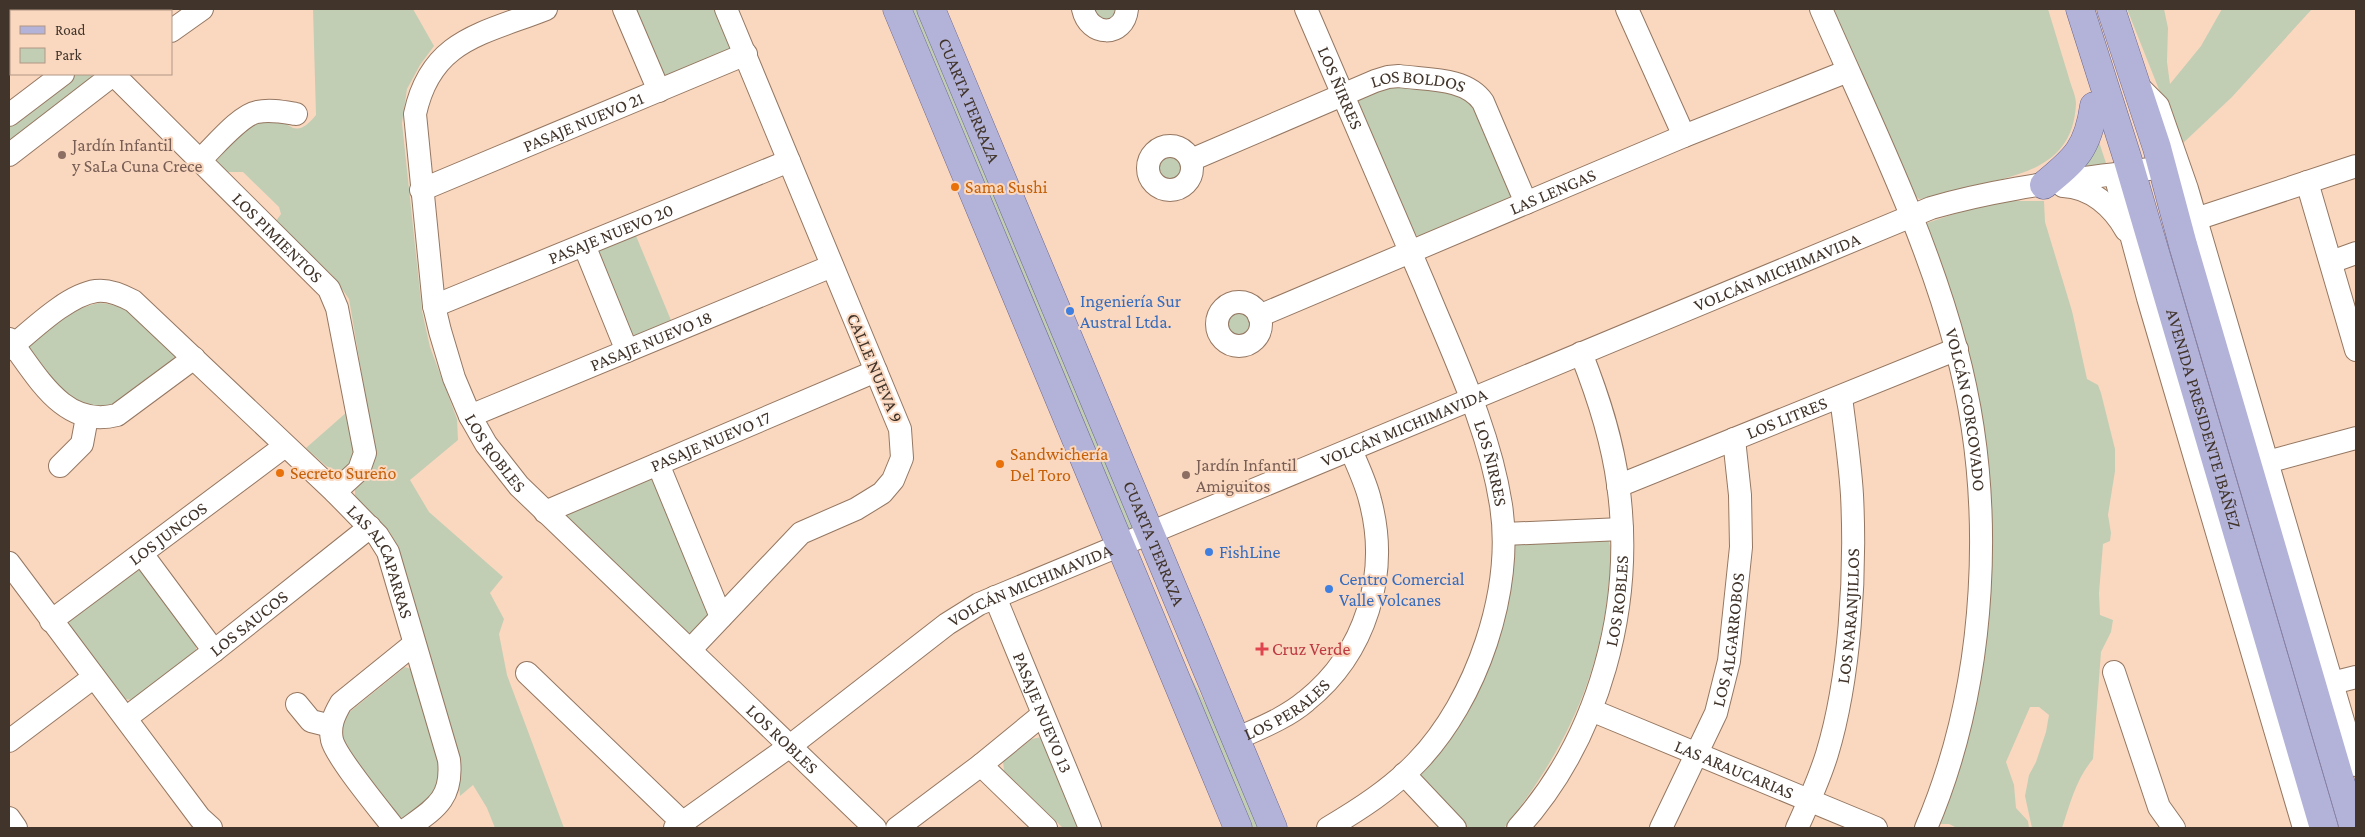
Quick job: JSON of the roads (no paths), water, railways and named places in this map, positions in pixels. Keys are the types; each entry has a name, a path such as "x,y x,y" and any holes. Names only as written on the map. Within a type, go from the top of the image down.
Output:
{"main road":[{"name":"CUARTA TERRAZA","path":"897,9 1238,828"},
{"name":"CUARTA TERRAZA","path":"931,9 1273,828"},
{"name":"AVENIDA PRESIDENTE IBÁÑEZ","path":"2112,9 2138,86 2162,167 2354,828"},
{"name":"AVENIDA PRESIDENTE IBÁÑEZ","path":"2083,18 2123,173 2324,828"},
{"path":"2044,185 2072,163 2080,152 2092,125 2094,106 2083,18"},
{"path":"2094,106 2123,173"},
{"path":"2326,733 2356,803"}],"street":[{"path":"172,30 202,9"},
{"name":"LOS ROBLES","path":"546,9 458,45 444,56 430,72 419,93 414,114 434,306 454,378 470,416 501,464 545,512 875,828"},
{"path":"624,9 659,91"},
{"name":"CALLE NUEVA 9","path":"690,650 801,533 873,500 882,493 892,480 902,458 900,429 726,9"},
{"path":"1083,9 1088,22 1093,27 1106,30 1119,26 1124,20 1127,9"},
{"name":"LOS ÑIRRES","path":"1306,9 1472,400 1496,480 1504,534 1500,588 1490,632 1480,658 1446,725 1418,761 1404,774 1374,799 1328,828"},
{"path":"1627,9 1684,136"},
{"name":"VOLCÁN CORCOVADO","path":"1821,9 1910,216 1943,304 1956,349 1968,403 1976,465 1980,511 1978,599 1974,643 1960,726 1947,775 1926,828"},
{"name":"PASAJE NUEVO 21","path":"421,190 746,54"},
{"name":"LAS LENGAS","path":"1259,316 1684,136 1848,71"},
{"path":"9,115 62,75"},
{"path":"9,154 112,75"},
{"name":"LOS PIMIENTOS","path":"114,75 319,276 334,297 364,440 365,453 359,470 335,492"},
{"name":"LOS BOLDOS","path":"1191,160 1343,94 1393,76 1469,88 1483,102 1526,203"},
{"name":"AVENIDA PRESIDENTE IBÁÑEZ","path":"2138,86 2158,106 2196,219 2356,765"},
{"path":"200,160 245,117 256,112 274,111 296,114"},
{"name":"PASAJE NUEVO 20","path":"434,306 789,160"},
{"path":"2196,219 2356,166"},
{"path":"2044,185 2162,167"},
{"name":"AVENIDA PRESIDENTE IBÁÑEZ","path":"2123,173 2136,250 2153,317 2304,828"},
{"path":"2307,182 2356,350"},
{"name":"VOLCÁN MICHIMAVIDA","path":"679,825 790,746 947,624 994,597 1472,400 1910,216 1971,197 2044,185"},
{"name":"AVENIDA PRESIDENTE IBÁÑEZ","path":"2044,185 2068,186 2082,189 2100,198 2120,220 2136,250"},
{"path":"584,245 627,351"},
{"path":"2331,262 2356,253"},
{"name":"PASAJE NUEVO 18","path":"470,416 832,266"},
{"name":"LAS ALCAPARRAS","path":"10,344 72,301 97,291 110,292 133,301 370,527 388,552 449,760 450,783 442,800 408,828"},
{"path":"10,344 57,400 71,411 87,417 107,418 117,415 194,358"},
{"name":"LOS LITRES","path":"1618,486 1956,349"},
{"name":"LOS ROBLES","path":"1518,828 1560,770 1591,710 1608,656 1617,613 1622,559 1622,530 1618,486 1607,426 1581,353"},
{"name":"PASAJE NUEVO 17","path":"545,512 876,371"},
{"name":"LOS NARANJILLOS","path":"1797,828 1810,800 1827,754 1849,630 1853,576 1852,494 1841,397"},
{"path":"60,466 82,444 87,417"},
{"path":"2267,462 2356,438"},
{"name":"LOS ALGARROBOS","path":"1661,828 1716,713 1729,662 1736,610 1741,546 1740,495 1734,439"},
{"name":"LOS JUNCOS","path":"51,620 286,446"},
{"name":"LOS PERALES","path":"1236,739 1278,720 1306,702 1330,678 1351,651 1367,616 1375,586 1377,546 1370,500 1351,450"},
{"path":"658,464 721,617"},
{"name":"LOS SAUCOS","path":"126,718 370,527"},
{"path":"1504,534 1622,530"},
{"path":"142,554 214,651"},
{"path":"9,563 200,818 211,828"},
{"name":"PASAJE NUEVO 13","path":"994,597 1090,828"},
{"path":"394,828 335,747 331,726 341,703 414,644"},
{"path":"2114,672 2159,807 2174,828"},
{"path":"527,673 679,825"},
{"path":"9,741 94,677"},
{"path":"2332,684 2356,677"},
{"path":"297,704 311,721 331,726"},
{"name":"LAS ARAUCARIAS","path":"1591,710 1876,828"},
{"path":"897,828 982,765 1042,715"},
{"path":"982,765 1046,828"},
{"path":"1404,774 1455,828"},
{"path":"9,818 16,828"}],"place":[{"name":"Jardín Infantil y SaLa Cuna Crece","path":"62,155"},
{"name":"Sama Sushi","path":"955,187"},
{"name":"Ingeniería Sur Austral Ltda.","path":"1070,311"},
{"name":"Sandwichería Del Toro","path":"1000,464"},
{"name":"Secreto Sureño","path":"280,473"},
{"name":"Jardín Infantil Amiguitos","path":"1186,475"},
{"name":"FishLine","path":"1209,552"},
{"name":"Centro Comercial Valle Volcanes","path":"1329,589"},
{"name":"Cruz Verde","path":"1262,649"}]}
